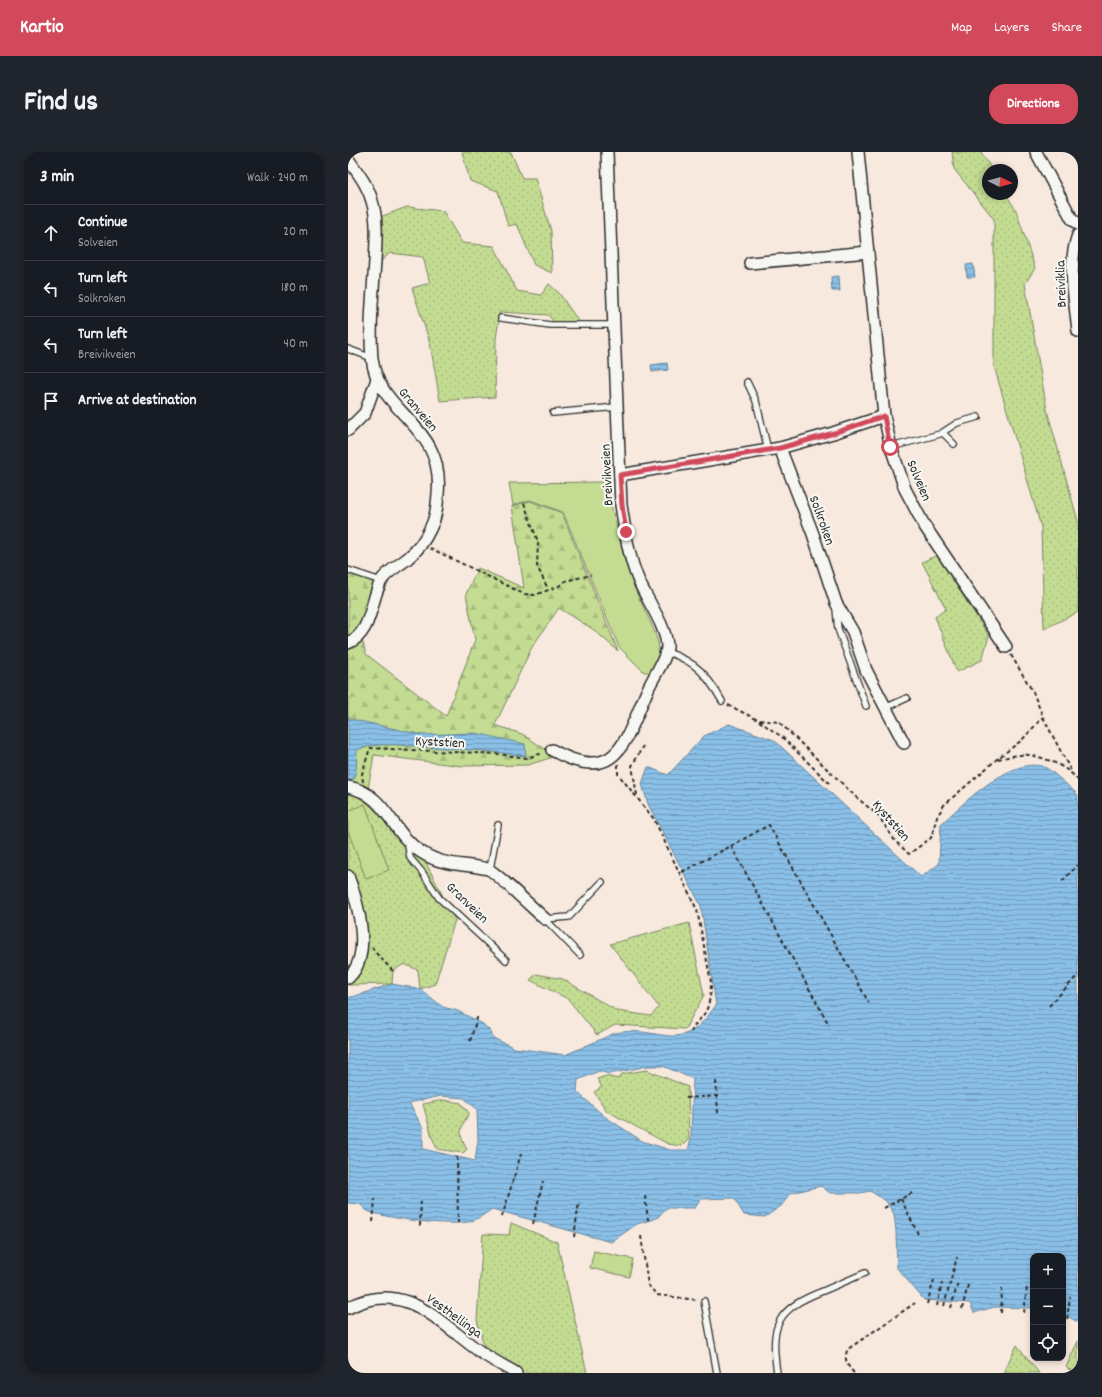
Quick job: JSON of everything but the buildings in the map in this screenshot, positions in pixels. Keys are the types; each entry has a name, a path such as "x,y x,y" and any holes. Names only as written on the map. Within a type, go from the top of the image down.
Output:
{"street":[{"name":"Breivikveien","path":"607,152 622,505 630,557 638,578 664,632 667,652"},
{"name":"Solveien","path":"858,152 884,416 890,447 905,489 924,525 1006,647"},
{"path":"1036,152 1072,219 1078,224"},
{"name":"Granveien","path":"348,159 365,183 375,211 376,237 372,312 372,358 377,379 386,393 422,434 431,447 437,461 439,486 435,519 422,544 381,581"},
{"name":"Breiviklia","path":"1078,235 1073,261 1073,286 1078,331"},
{"path":"750,263 868,252"},
{"path":"348,430 365,412 377,379"},
{"path":"620,475 780,448 834,433 884,416"},
{"name":"Solkroken","path":"780,448 813,534 836,603 853,632 866,670 885,709 904,742"},
{"path":"348,643 360,637 381,581"},
{"path":"552,750 570,760 586,764 598,764 608,761 618,752 667,652"},
{"name":"Granveien","path":"348,787 363,791 372,796 384,808 407,840 420,852 453,865 490,869"},
{"path":"490,869 545,919"},
{"path":"348,876 357,903 362,944 359,962 348,978"},
{"name":"Vesthellinga","path":"348,1308 371,1299 413,1302 428,1311 476,1349 516,1373"}],"lane":[{"path":"501,318 550,325 614,325"},
{"path":"348,349 372,358"},
{"path":"747,382 756,400 768,450"},
{"path":"553,413 617,407"},
{"path":"890,447 943,433 957,423 978,417"},
{"path":"943,433 954,444"},
{"path":"348,570 381,581"},
{"name":"Solkroken","path":"836,603 838,629 866,706"},
{"path":"667,652 683,658 703,673 709,679 722,702"},
{"path":"885,709 907,698"},
{"path":"490,869 498,825"},
{"name":"Granveien","path":"407,840 410,858 422,872 439,898 506,960"},
{"path":"545,919 569,917 602,882"},
{"path":"545,919 580,955"},
{"path":"777,1373 774,1341 779,1322 787,1309 802,1299 865,1273"},
{"path":"704,1301 717,1373"}],"path":[{"path":"524,502 538,542 538,566 548,589"},
{"path":"422,544 524,594 535,595 559,586 565,581 591,576"},
{"path":"1006,647 1034,692 1043,717 1072,772 1078,780"},
{"name":"Kyststien","path":"722,702 758,720 779,722 857,798 878,815 895,841 909,854 931,838 936,817 944,805 997,759"},
{"path":"997,759 1022,740 1043,717"},
{"path":"758,720 782,737 829,783"},
{"path":"637,796 632,766 643,746"},
{"name":"Kyststien","path":"363,791 362,774 370,748 497,754 527,758 552,750"},
{"path":"618,752 618,774 654,819 697,910 711,982 711,991 706,1011 695,1023 691,1032"},
{"path":"997,759 1028,755 1056,764 1072,772"},
{"path":"682,872 769,825 869,1003"},
{"path":"731,846 829,1025"},
{"path":"1062,881 1078,865"},
{"path":"361,929 368,937 375,952 393,971"},
{"path":"1049,1006 1078,975"},
{"path":"470,1041 478,1015"},
{"path":"716,1081 718,1113"},
{"path":"686,1098 717,1096"},
{"path":"502,1217 521,1154"},
{"path":"457,1157 458,1223"},
{"path":"533,1224 544,1180"},
{"path":"884,1208 912,1193"},
{"path":"645,1196 648,1220"},
{"path":"420,1226 421,1198"},
{"path":"373,1222 375,1199"},
{"path":"901,1199 918,1234"},
{"path":"574,1237 579,1202"},
{"path":"641,1236 648,1285 657,1295 704,1301"},
{"path":"944,1306 956,1257"},
{"path":"927,1304 934,1280"},
{"path":"951,1308 958,1282"},
{"path":"936,1306 942,1283"},
{"path":"962,1309 968,1284"},
{"path":"1001,1313 1002,1287"},
{"path":"1024,1313 1027,1287"},
{"path":"1067,1319 1070,1297"},
{"path":"854,1373 845,1358 845,1354 848,1349 915,1303"}],"green space":[{"path":"462,152 511,152 522,178 535,178 551,231 552,273 534,265 517,224 508,226 498,191 470,181"},
{"path":"952,152 981,152 988,164 982,164 982,200 1010,200 1016,210 1035,268 1025,284 1047,410 1078,521 1078,612 1044,629 1041,527 994,366 994,219 954,169"},
{"path":"407,207 443,211 462,243 494,246 517,291 541,295 549,284 559,293 579,322 554,322 548,315 500,312 496,339 495,397 440,401 430,343 412,288 430,283 423,257 390,253 380,262 380,217"},
{"path":"604,482 628,569 635,589 656,635 659,654 653,672 644,672 619,647 563,512 530,500 513,505 509,483"},
{"path":"530,501 562,513 618,651 594,630 559,608 532,647 495,725 522,734 556,756 528,765 462,766 374,755 368,789 348,785 348,572 390,580 367,624 360,632 366,654 446,716 475,640 466,594 478,568 524,588 512,506"},
{"path":"937,555 989,636 982,660 957,672 935,617 946,609 922,562"},
{"path":"348,785 368,789 369,792 418,847 455,920 435,984 420,989 418,970 404,964 393,971 392,984 348,985 348,977 357,959 361,931 348,884"},
{"path":"365,804 389,870 366,879 348,831 348,811"},
{"path":"689,923 704,995 685,1029 615,1025 597,1035 568,999 530,980 536,974 563,979 617,1011 651,1016 659,1007 610,944"},
{"path":"647,1070 688,1087 689,1139 682,1146 668,1144 607,1111 594,1092 602,1087 597,1079 606,1076 618,1079 622,1074"},
{"path":"443,1100 461,1103 469,1113 461,1131 462,1139 467,1149 463,1153 437,1149 432,1137 423,1104"},
{"path":"511,1223 557,1242 587,1373 526,1373 486,1353 477,1320 483,1234 509,1235"},
{"path":"594,1251 633,1259 629,1277 590,1268"},
{"path":"1078,1341 1078,1373 1074,1373 1066,1367"},
{"path":"1017,1345 1039,1373 1003,1373"}],"water":[{"path":"973,264 975,277 967,277 966,265"},
{"path":"839,276 840,291 832,291 831,277"},
{"path":"667,363 668,370 652,372 651,365"},
{"path":"348,715 350,719 423,735 475,733 525,744 526,756 489,751 391,745 365,747 357,750 356,771 353,780 348,781"},
{"path":"729,724 774,740 921,877 939,864 941,824 974,794 1002,775 1029,765 1042,766 1066,783 1078,795 1078,1322 1066,1316 1066,1253 1030,1253 1030,1308 994,1307 974,1313 970,1303 924,1300 897,1268 894,1214 886,1201 870,1191 860,1193 830,1193 821,1186 791,1193 781,1206 765,1217 744,1215 734,1198 701,1199 695,1208 666,1208 657,1218 637,1224 611,1242 492,1209 481,1217 468,1222 447,1223 419,1221 379,1215 365,1209 360,1204 348,1203 348,998 392,984 420,989 443,1007 458,1011 483,1024 491,1032 493,1038 515,1048 565,1055 615,1033 631,1031 670,1036 681,1035 692,1031 703,1021 716,1005 701,906 648,804 642,784 648,767 668,775 704,736","holes":["648,1066 663,1066 693,1079 691,1138 688,1150 670,1150 642,1141 604,1116 577,1092 578,1080 599,1071 609,1074","441,1096 464,1098 477,1109 478,1140 475,1161 423,1149 423,1128 409,1103"]}],"route":[{"path":"626,532 620,475 683,463 780,448 834,433 884,416 890,447"}]}
